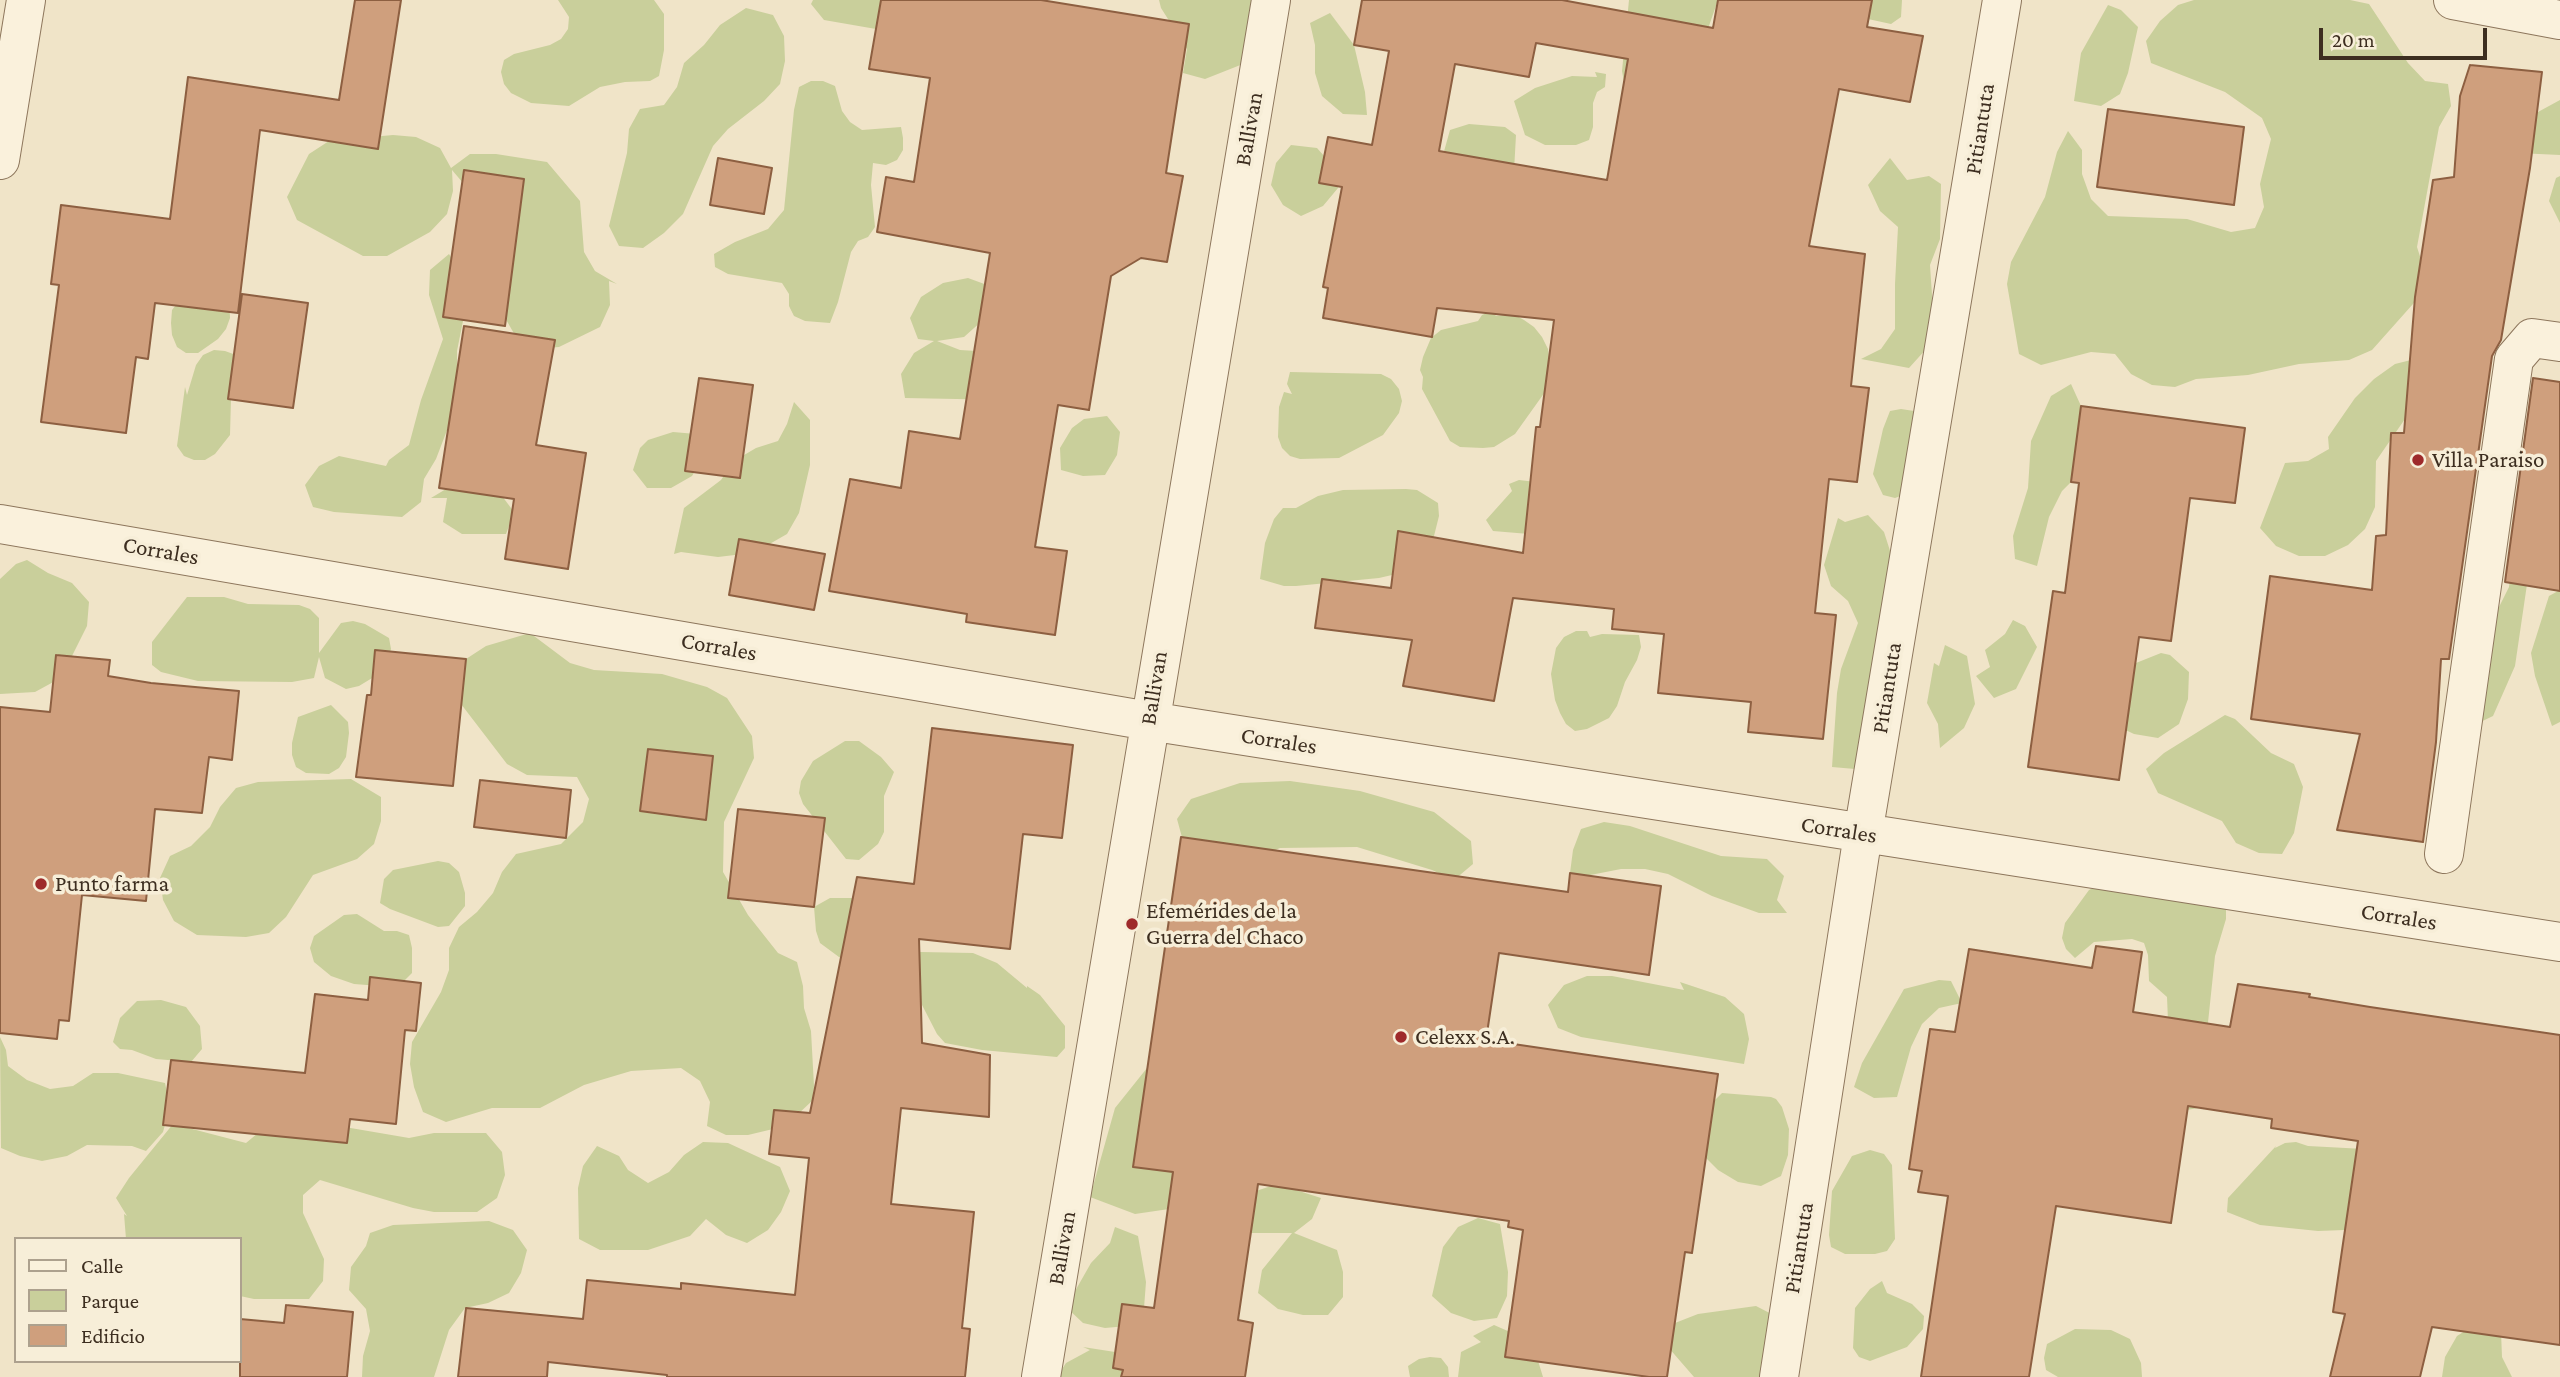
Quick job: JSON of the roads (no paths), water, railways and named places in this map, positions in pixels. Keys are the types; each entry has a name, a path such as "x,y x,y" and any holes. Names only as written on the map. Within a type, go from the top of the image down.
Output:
{"street":[{"path":"0,160 26,0"},
{"name":"Ballivan","path":"1041,1377 1271,0"},
{"name":"Pitiantuta","path":"1779,1377 1863,834 2002,0"},
{"path":"2453,0 2560,20"},
{"path":"2444,854 2514,359 2532,338 2560,342"},
{"name":"Corrales","path":"0,524 1149,721 2560,942"}],"place":[{"name":"Villa Paraiso","path":"2418,460"},
{"name":"Punto farma","path":"41,884"},
{"name":"Efemérides de la Guerra del Chaco","path":"1132,924"},
{"name":"Celexx S.A.","path":"1401,1037"}]}
